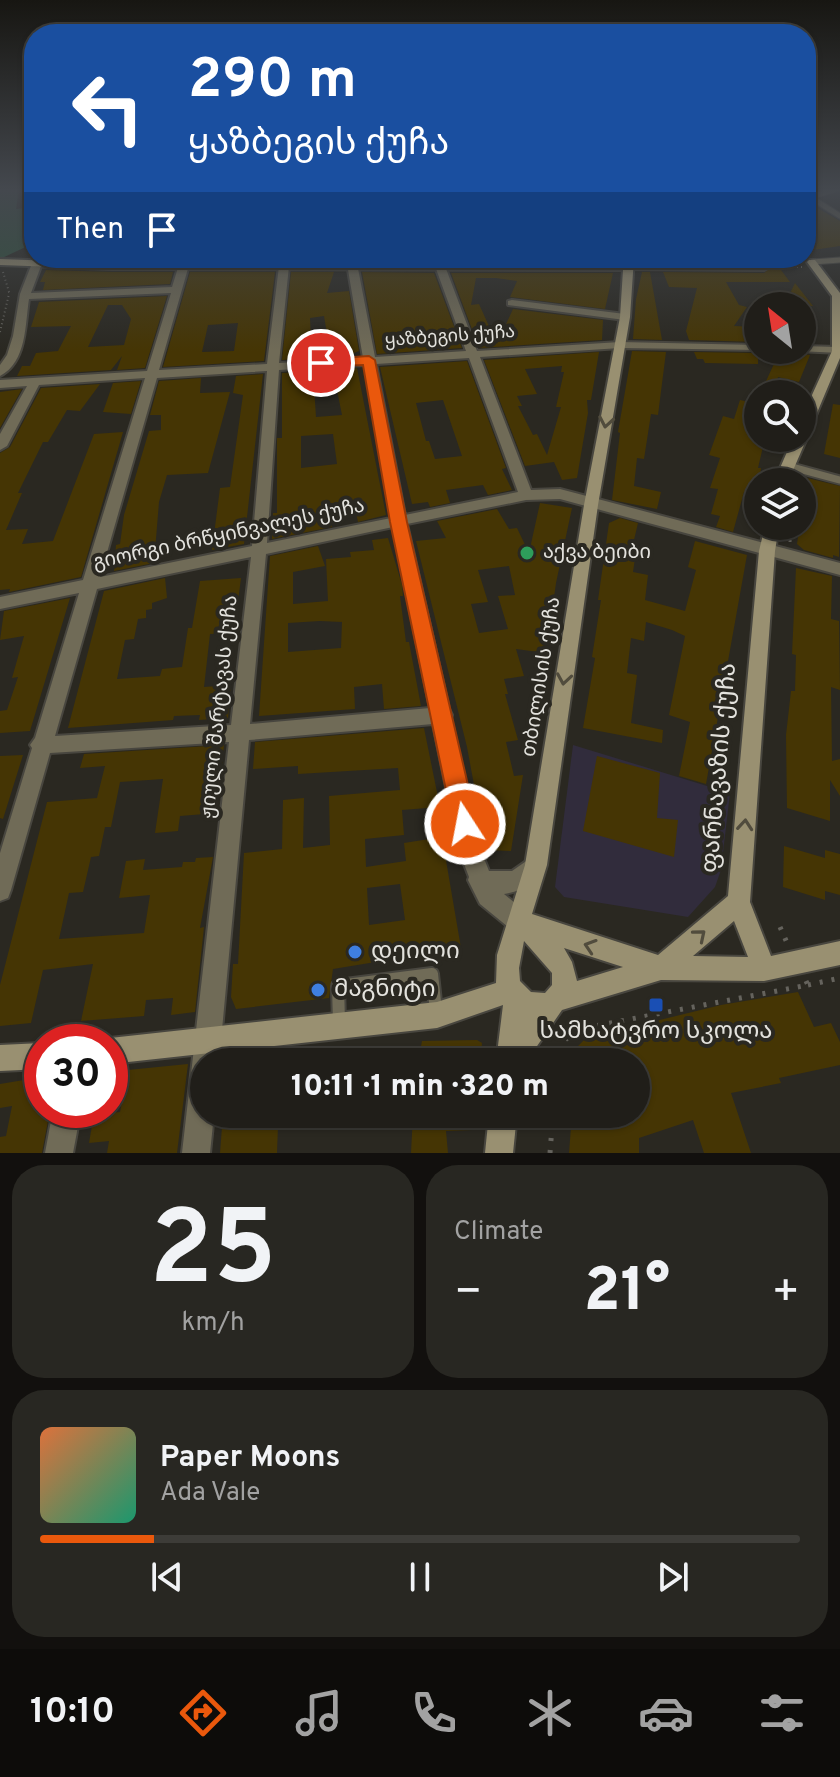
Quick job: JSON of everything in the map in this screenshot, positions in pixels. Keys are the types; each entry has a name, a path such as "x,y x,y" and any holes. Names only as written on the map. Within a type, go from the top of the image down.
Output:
{"main road":[{"path":"1,264 24,262"},
{"path":"816,264 840,279"},
{"name":"თბილისის ქუჩა","path":"510,958 536,865 591,505 625,317 629,268"},
{"path":"815,268 839,298 839,348 816,400"},
{"path":"827,284 840,279"},
{"path":"788,466 794,452"},
{"name":"ფარნავაზის ქუჩა","path":"739,902 769,540"},
{"path":"514,993 533,1007 661,968 739,902 764,969"},
{"path":"520,922 554,953 566,980 555,1002 520,1048"},
{"path":"520,922 661,968 764,969 840,953"},
{"path":"511,1048 514,993 507,969 510,958 525,946 545,947 554,953"},
{"path":"128,1049 437,1015 514,993"},
{"path":"0,1058 24,1057"},
{"path":"499,1153 502,1128"}],"street":[{"path":"0,372 8,365 20,341 25,294 36,268"},
{"path":"0,890 40,745 183,268"},
{"name":"ჟიული შარტავას ქუჩა","path":"196,1153 259,551 279,268"},
{"path":"352,268 399,522 470,851 479,880 488,896 520,922"},
{"path":"441,268 526,495"},
{"path":"25,294 175,290"},
{"path":"512,303 625,317"},
{"name":"ყაზბეგის ქუჩა","path":"0,384 620,345 744,348"},
{"path":"816,349 839,348"},
{"path":"0,446 35,382"},
{"name":"გიორგი ბრწყინვალეს ქუჩა","path":"0,603 526,495 560,494 591,505 840,569"},
{"path":"40,745 240,733 443,715"},
{"path":"479,880 506,884 518,881 536,865"},
{"path":"59,1153 64,1128"}],"lane":[{"path":"816,260 840,260"},
{"path":"788,466 840,480"},
{"path":"339,1026 338,986 432,974 437,1015"}],"path":[{"path":"0,332 9,292 1,264"},
{"path":"803,268 808,273"},
{"path":"9,292 25,294"},
{"path":"780,927 808,985"},
{"path":"562,1048 565,1040 579,1029 840,978"},
{"path":"550,1153 552,1128"}],"shaded area":[{"path":"573,745 730,793 721,870 715,887 688,917 564,897 555,887"}],"green space":[{"path":"0,243 24,243 24,248 0,259"}],"building":[{"path":"816,243 840,243 840,246 816,250"},
{"path":"770,268 780,268 790,282 726,282 739,305 744,306 734,326 744,326 744,342 689,340 686,331 697,288 669,287 663,272 764,273"},
{"path":"46,270 173,272 170,284 43,290 45,282 40,282"},
{"path":"190,272 275,272 264,361 163,367","holes":["238,323 234,351 202,352 208,325"]},
{"path":"291,272 334,272 327,293 349,291 359,351 354,356 331,357 324,316 310,318 312,358 282,360"},
{"path":"362,272 434,273 462,348 377,354"},
{"path":"642,272 650,272 662,340 633,339"},
{"path":"451,273 613,273 605,309 510,297 517,281 496,278 476,278 471,305 479,304 497,344 513,309 603,320 602,340 479,348"},
{"path":"795,283 802,292 791,292"},
{"path":"167,296 145,368 117,370 122,356 111,370 17,376 22,366 30,366 36,353 58,351 71,326 31,327 39,302","holes":["108,305 122,305 131,319 124,345 88,347"]},
{"path":"632,351 666,352 658,415 651,414 644,459 637,458 634,486 661,492 657,509 612,500 618,432"},
{"path":"599,352 591,400 587,400 588,413 577,478 562,480 554,462 525,466 484,360","holes":["562,366 561,372 564,372 556,407 561,407 547,455 518,406 522,406 517,396 537,394 525,369"]},
{"path":"694,352 744,353 744,364 705,363 703,359 697,359"},
{"path":"467,361 506,468 502,469 512,490 488,495 483,485 446,490 450,503 430,507 428,502 412,504 380,367","holes":["443,400 462,456 435,459 429,441 426,441 416,403"]},
{"path":"774,364 806,364 800,380 778,377 777,380 767,380"},
{"path":"357,368 386,515 358,522 356,513 331,516 332,527 272,539 273,513 277,513 277,438 282,438 282,373 313,371 316,417 342,415 333,370","holes":["333,434 337,464 301,468 301,436"]},
{"path":"263,374 244,544 212,550 220,488 230,487 243,395 233,393 236,376"},
{"path":"201,378 200,393 230,392 208,473 167,475 159,502 154,563 114,571 116,545 120,544 124,515 149,431 161,430 161,415 150,415 159,381"},
{"path":"141,381 131,414 103,412 113,383"},
{"path":"100,384 80,411 67,410 48,442 43,442 18,493 22,493 6,530 28,529 22,544 53,541 94,434 123,432 81,577 9,592 10,589 0,590 0,453 10,447 41,388"},
{"path":"22,389 0,428 0,392"},
{"path":"740,400 744,401 744,452 762,452 758,468 744,468 744,492 733,532 716,527 720,516 711,514 718,489 710,488 720,458 709,455 723,416 734,419"},
{"path":"833,404 840,405 840,458 824,454"},
{"path":"816,480 840,486 839,557 804,550 797,544 798,540 816,540"},
{"path":"540,503 572,508 556,583 546,653 516,649 524,676 504,679 518,740 506,742 514,776 523,775 511,851 486,850 467,747 416,541 446,538 437,521 497,509 509,529 517,528 529,553","holes":["509,566 515,595 498,596 508,629 479,633 471,604 488,602 478,570"]},
{"path":"620,518 638,523 630,557 635,558 633,572 648,575 645,600 685,611 696,570 688,567 695,541 747,555 706,784 679,776 690,722 669,715 685,636 672,630 646,622 644,641 631,638 627,673 637,675 631,723 663,730 662,743 583,728 595,658 592,657 609,523"},
{"path":"388,538 402,585 403,596 400,596 406,642 409,642 421,706 384,709 382,684 354,687 355,709 259,716 270,556 318,546 325,566 293,572 293,604 328,601 326,559 351,557 350,552 374,550 372,540","holes":["342,622 341,648 288,652 288,623"]},
{"path":"796,568 832,576 831,619 839,621 840,690 831,687 832,761 840,759 840,796 830,780 830,821 787,808 786,735 791,691 795,691 796,655 792,654"},
{"path":"165,578 167,598 152,603 152,609 146,610 146,618 138,619 134,639 125,640 117,679 160,676 162,669 182,667 200,581 241,578 234,633 210,634 204,687 231,685 228,718 199,720 200,715 174,716 173,720 68,728 104,591"},
{"path":"70,598 30,731 0,733 0,711 7,710 18,677 12,678 24,636 0,640 4,611"},
{"path":"424,728 440,807 402,810 404,835 365,839 366,867 406,861 404,843 442,837 461,948 333,969 329,998 236,1009 231,997 233,964 238,964 244,853 282,849 283,800 304,798 303,848 330,845 329,796 400,790 398,768 298,774 298,766 253,769 255,742","holes":["400,884 405,920 369,925 367,888"]},
{"path":"224,745 217,813 180,816 178,831 155,833 163,779 120,782 111,827 105,827 99,856 91,857 83,892 69,893 59,939 144,933 150,895 119,898 126,861 145,859 143,870 182,867 183,862 213,857 200,928 204,927 195,1012 171,1015 173,998 146,1000 144,1016 81,1021 93,964 43,970 31,1023 0,1026 0,985 47,802 97,798 105,766 80,768 84,754"},
{"path":"23,755 3,819 0,818 0,756"},
{"path":"597,756 660,773 657,818 678,820 674,857 583,831"},
{"path":"784,846 825,858 825,850 840,854 840,895 825,891 825,900 783,887"},
{"path":"798,992 814,1027 831,1023 840,1042 840,1065 779,1078 781,1083 731,1093 751,1153 704,1153 693,1120 639,1138 639,1153 569,1153 571,1128 650,1128 650,1048 576,1048 586,1038 721,1005"},
{"path":"477,1040 482,1043 481,1048 421,1048 422,1041"},
{"path":"188,1064 177,1153 107,1153 109,1141 89,1143 92,1128 128,1128 128,1070"},
{"path":"24,1080 24,1128 47,1128 42,1153 0,1153 0,1137 6,1136 12,1106 0,1108 0,1084"},
{"path":"222,1128 278,1128 277,1153 220,1153"},
{"path":"412,1128 472,1128 446,1131 448,1153 411,1153"}],"place":[{"name":"აქვა ბეიბი","path":"527,553"},
{"name":"დეილი","path":"355,952"},
{"name":"მაგნიტი","path":"318,990"},
{"name":"სამხატვრო სკოლა","path":"656,1005"}],"route":[{"path":"321,363 369,360 399,522 465,824"}]}
